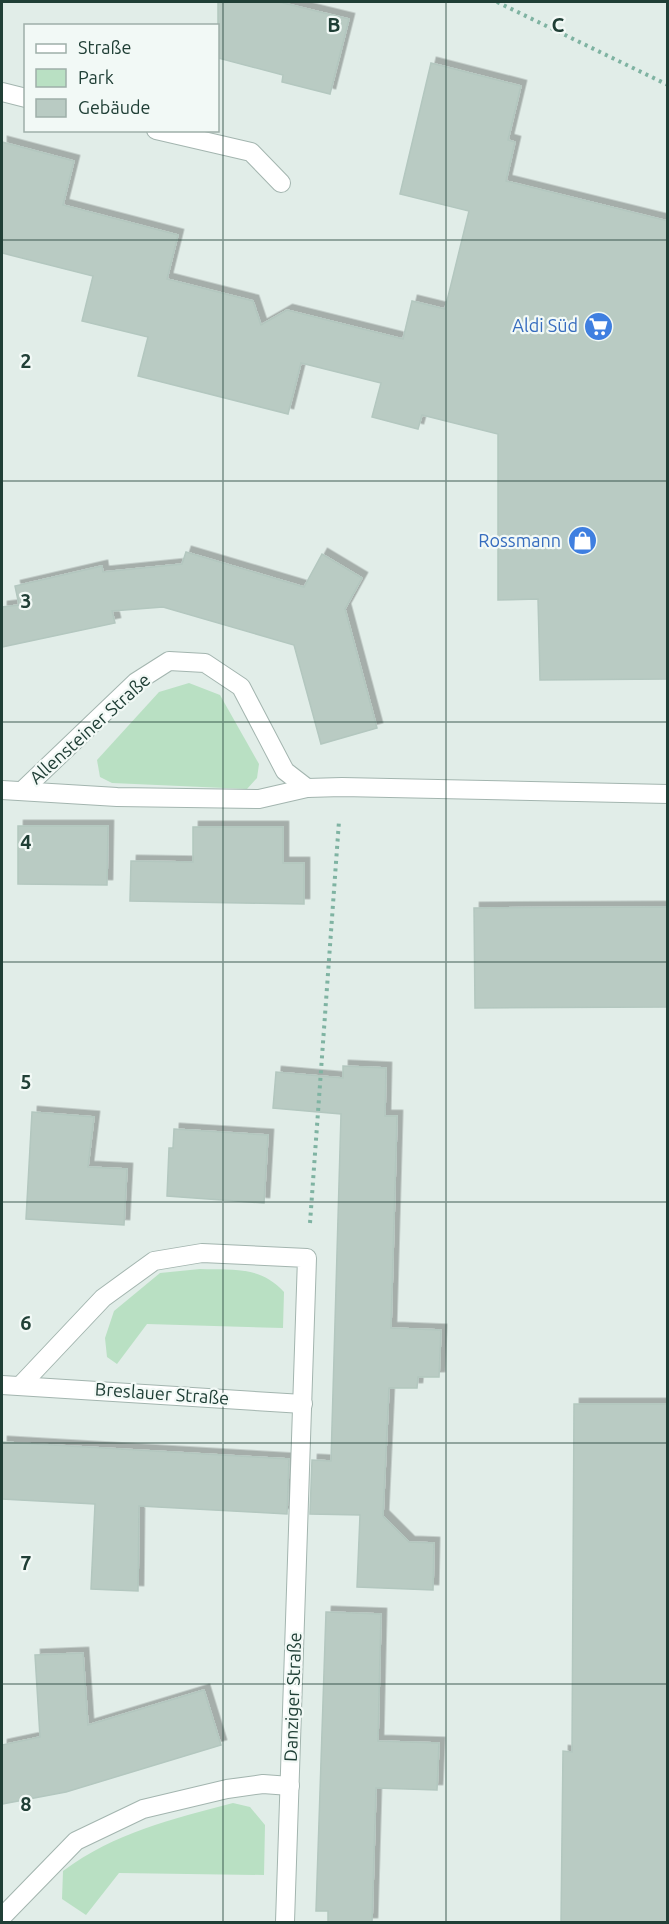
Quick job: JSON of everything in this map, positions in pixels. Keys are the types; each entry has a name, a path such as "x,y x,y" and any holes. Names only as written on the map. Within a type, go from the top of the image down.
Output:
{"street":[{"path":"2,92 24,98"},
{"path":"165,132 251,152 281,183"},
{"name":"Allensteiner Straße","path":"22,791 136,682 169,661 205,663 242,687 285,771 307,788"},
{"name":"Allensteiner Straße","path":"2,790 117,797 259,799 307,788 342,787 668,794"},
{"path":"20,1386 103,1298 154,1261 202,1253 307,1258 303,1404"},
{"name":"Breslauer Straße","path":"2,1385 303,1404"},
{"name":"Danziger Straße","path":"285,1923 303,1404"},
{"name":"Danziger Straße","path":"2,1917 76,1841 143,1809 227,1789 263,1784 290,1786"}],"path":[{"path":"496,2 668,85"},
{"path":"307,1258 342,787"}],"green space":[{"path":"189,683 220,695 259,764 257,778 247,789 112,783 100,777 97,760 159,692"},
{"path":"200,1269 246,1271 275,1284 284,1292 283,1328 147,1324 117,1364 107,1357 105,1338 114,1311 160,1273"},
{"path":"233,1803 250,1807 265,1825 264,1875 119,1873 86,1915 62,1899 63,1871 82,1858 144,1829"}],"building":[{"path":"218,2 279,2 349,19 330,94 282,82 283,75 219,58"},
{"path":"431,63 521,86 508,140 515,142 506,181 668,221 668,679 540,680 538,599 498,600 498,434 422,415 418,429 372,417 381,383 301,363 288,414 138,376 148,337 82,321 93,276 2,253 2,142 74,161 63,205 178,235 167,279 253,301 261,325 287,310 403,339 412,301 445,309 469,211 400,194"},
{"path":"186,552 304,587 322,554 362,578 345,609 377,728 321,744 294,645 163,607 112,611 115,623 2,647 2,607 19,605 15,586 102,566 103,572 182,564"},
{"path":"18,826 108,826 107,885 18,884"},
{"path":"193,827 283,827 283,863 304,863 304,904 130,901 131,861 193,862"},
{"path":"668,907 668,1007 475,1008 474,908"},
{"path":"343,1066 386,1068 385,1116 397,1116 391,1328 441,1330 439,1377 418,1377 417,1388 389,1388 383,1516 409,1542 434,1543 433,1590 357,1587 360,1515 310,1514 312,1460 331,1461 341,1114 273,1108 276,1072 343,1078"},
{"path":"32,1112 94,1117 88,1167 127,1169 124,1225 26,1219"},
{"path":"174,1129 268,1135 264,1203 167,1196 169,1148 173,1148"},
{"path":"574,1404 668,1404 668,1923 561,1923 563,1751 572,1752"},
{"path":"2,1442 289,1459 287,1514 139,1506 138,1591 91,1589 95,1504 2,1499"},
{"path":"326,1612 381,1614 378,1741 439,1743 437,1790 376,1788 372,1923 328,1923 328,1911 316,1911"},
{"path":"83,1653 88,1725 204,1690 221,1745 66,1792 2,1804 2,1745 40,1737 35,1655"}],"place":[{"name":"Aldi Süd","path":"599,326"},
{"name":"Rossmann","path":"582,541"}]}
